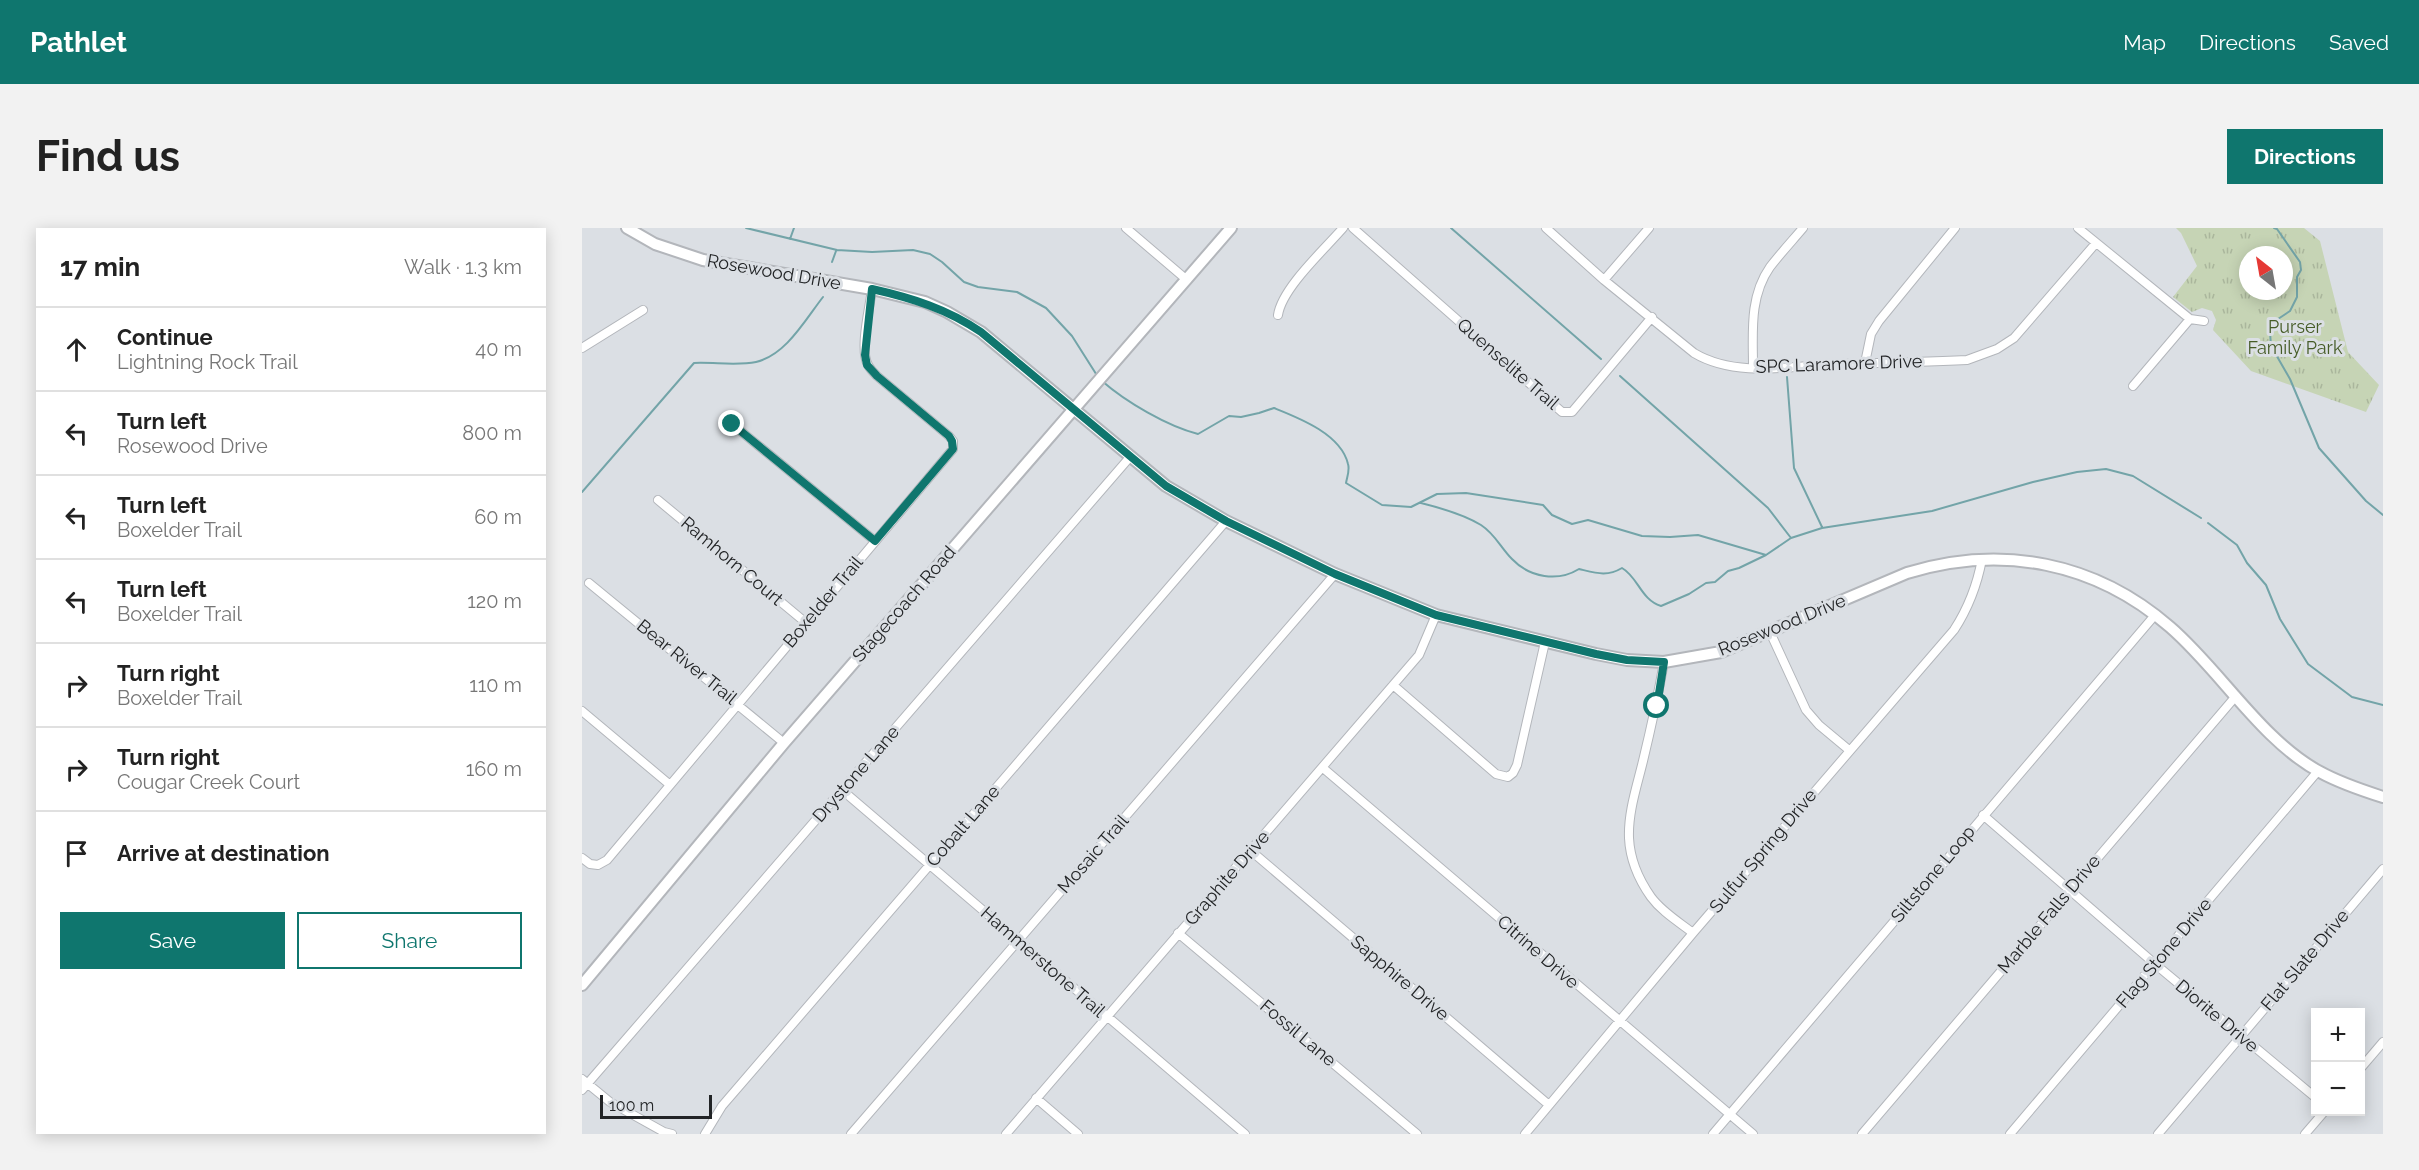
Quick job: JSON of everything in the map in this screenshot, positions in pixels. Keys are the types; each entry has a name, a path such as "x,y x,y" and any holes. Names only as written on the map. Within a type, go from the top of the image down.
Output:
{"street":[{"name":"Rosewood Drive","path":"627,228 655,244 703,260 872,289 925,302 981,332 1166,486 1226,521 1335,574 1436,615 1627,660 1664,662 1721,652 1931,565 2012,558 2038,562 2121,591 2171,628 2288,750 2318,771 2350,787 2383,797"},
{"path":"1126,228 1187,280"},
{"name":"Stagecoach Road","path":"582,984 784,743 1232,228"},
{"path":"1278,315 1280,304 1289,290 1343,228"},
{"name":"Quenselite Trail","path":"1353,228 1562,412 1572,412 1652,317"},
{"name":"SPC Laramore Drive","path":"1546,228 1604,280 1694,353 1708,362 1765,369 1967,360 1997,349 2014,338 2096,243"},
{"path":"1604,280 1649,228"},
{"path":"1753,367 1753,312 1756,294 1770,267 1803,228"},
{"path":"1865,363 1871,334 1879,321 1955,228"},
{"path":"2078,228 2190,319 2204,321"},
{"name":"Boxelder Trail","path":"582,858 590,864 598,865 607,860 805,622 953,449 949,436 867,365 866,336 872,289"},
{"path":"582,348 643,310"},
{"path":"2133,387 2190,319"},
{"path":"732,424 875,541"},
{"name":"Drystone Lane","path":"584,1084 1130,457"},
{"name":"Ramhorn Court","path":"658,500 805,622"},
{"name":"Cobalt Lane","path":"705,1134 722,1106 1226,521"},
{"name":"Sulfur Spring Drive","path":"1525,1134 1693,933 1954,630 1969,608 1978,583 1982,559"},
{"name":"Mosaic Trail","path":"851,1134 1335,574"},
{"name":"Bear River Trail","path":"590,583 784,743"},
{"name":"Graphite Drive","path":"1006,1134 1419,655 1436,615"},
{"name":"Siltstone Loop","path":"1713,1134 2155,615"},
{"path":"1770,632 1806,710 1819,725 1849,750"},
{"path":"1393,686 1496,774 1508,777 1517,765 1545,642"},
{"path":"1664,662 1657,706 1630,815 1629,838 1632,858 1639,877 1651,896 1660,908 1693,933"},
{"name":"Marble Falls Drive","path":"1862,1134 2236,696"},
{"path":"582,711 669,784"},
{"name":"Citrine Drive","path":"1323,768 1753,1134"},
{"name":"Flag Stone Drive","path":"2010,1134 2318,771"},
{"name":"Hammerstone Trail","path":"842,790 1245,1134"},
{"name":"Diorite Drive","path":"1983,815 2155,964 2311,1094"},
{"name":"Sapphire Drive","path":"1250,850 1549,1106"},
{"name":"Flat Slate Drive","path":"2158,1134 2383,869"},
{"name":"Fossil Lane","path":"1178,933 1417,1134"},
{"path":"2365,1064 2383,1042"},
{"path":"584,1084 610,1102 664,1132 672,1134"},
{"path":"1036,1098 1078,1134"},
{"path":"2305,1134 2321,1116"}],"green space":[{"name":"Purser Family Park","path":"2176,228 2304,228 2320,241 2348,352 2379,385 2366,412 2251,371 2213,330 2216,320 2212,311 2202,308 2192,312 2173,297 2197,266 2181,233"}],"waterway":[{"path":"746,228 837,250 872,252 913,250 930,254 964,282 978,287 1017,292 1046,308 1072,336 1098,377"},
{"path":"790,239 794,228"},
{"path":"1451,228 1601,359"},
{"path":"2274,228 2300,262 2301,270 2297,277 2297,297 2290,311 2273,325 2270,332 2271,346 2290,379 2319,448 2366,501 2383,515"},
{"path":"832,262 836,251"},
{"path":"582,492 694,363 741,364 767,358 786,344 823,297"},
{"path":"1620,376 1768,508 1791,538"},
{"path":"1787,377 1794,468 1822,527"},
{"path":"1102,381 1147,412 1198,434 1229,416 1241,417 1274,408 1295,417 1318,428 1337,444 1344,453 1349,466 1346,483 1382,505 1411,507 1437,494 1466,493 1543,505 1552,515 1572,524 1588,520 1642,536 1698,535 1766,555 1791,538 1822,528 1932,511 2033,482 2077,472 2106,469 2133,476 2201,518"},
{"path":"1421,503 1444,509 1481,525 1512,559 1536,574 1553,577 1579,569 1606,573 1622,568 1649,599 1661,606 1689,594 1706,583 1715,582 1728,571 1766,555"},
{"path":"2208,523 2237,545 2247,563 2266,585 2280,619 2308,664 2352,697 2383,705"}],"route":[{"path":"732,424 875,541 953,449 949,436 877,376 867,365 865,355 872,289 925,302 981,332 1166,486 1226,521 1335,574 1436,615 1596,654 1627,660 1664,662 1657,706"}]}
